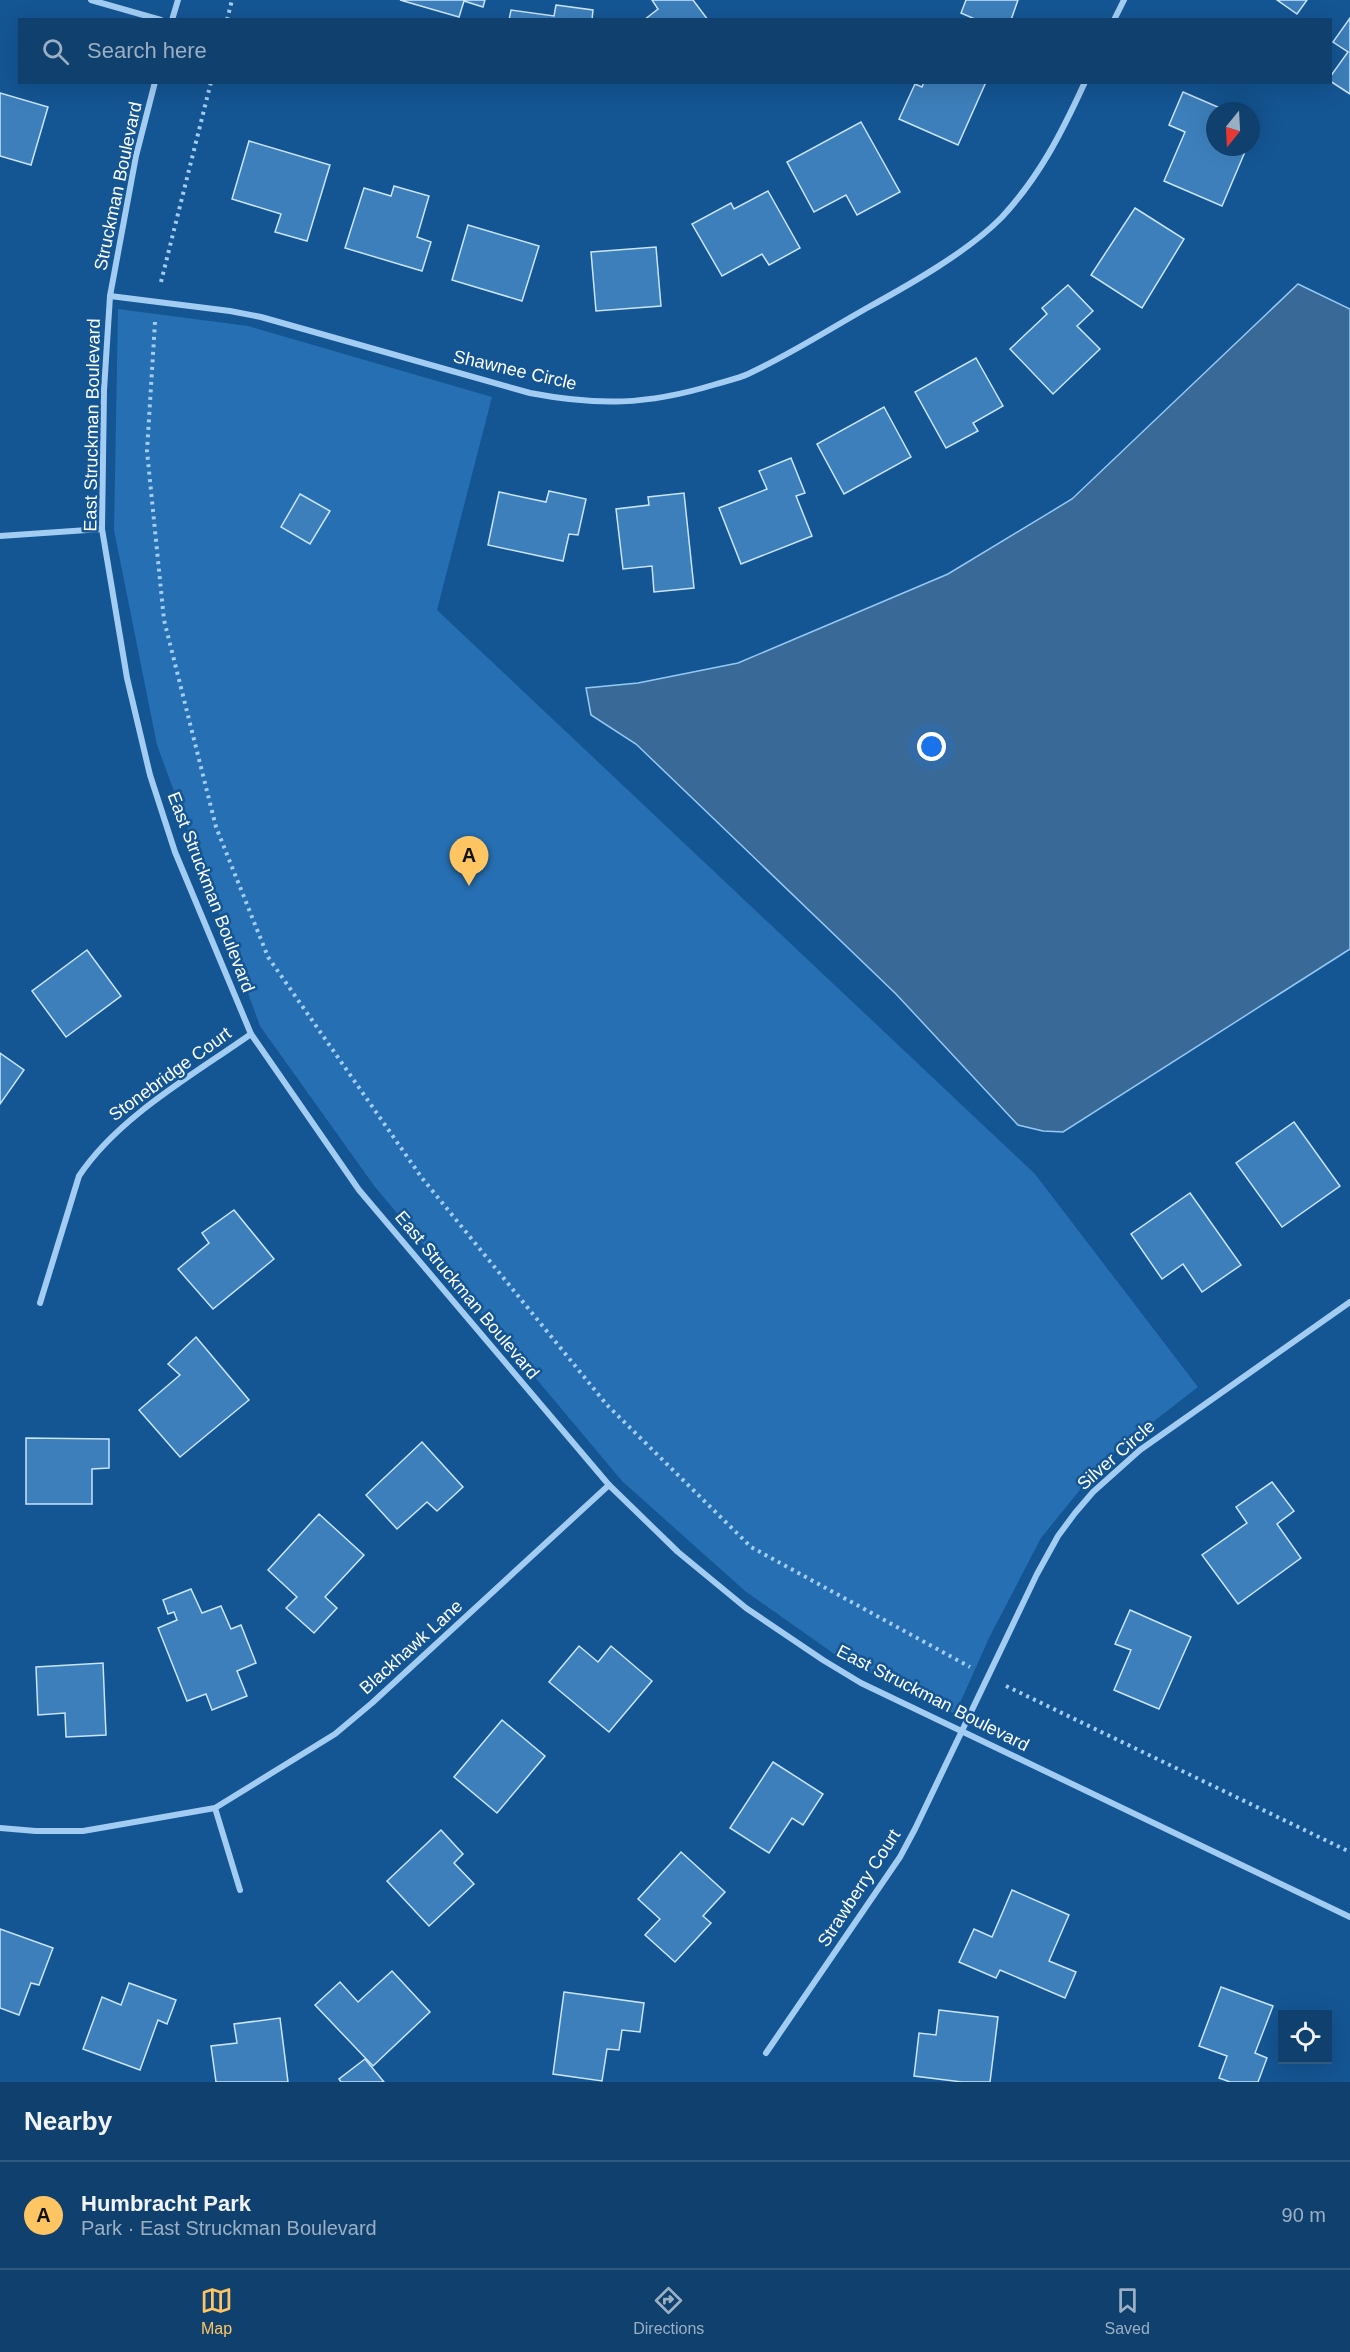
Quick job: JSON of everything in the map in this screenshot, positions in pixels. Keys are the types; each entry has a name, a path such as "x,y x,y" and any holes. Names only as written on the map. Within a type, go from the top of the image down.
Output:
{"street":[{"path":"91,0 154,18"},
{"path":"173,18 178,0"},
{"path":"1115,18 1124,0"},
{"name":"Struckman Boulevard","path":"110,296 136,156 154,84"},
{"name":"Shawnee Circle","path":"110,296 261,317 530,393 567,400 606,403 647,401 684,394 747,375 905,287 979,237 1001,218 1033,180 1060,137 1084,84"},
{"name":"East Struckman Boulevard","path":"110,296 104,390 102,529 127,678 150,775 175,852 251,1034 359,1190 609,1485 678,1552 746,1608 861,1683 1350,1917"},
{"path":"0,536 102,529"},
{"name":"Stonebridge Court","path":"40,1303 79,1176 90,1160 127,1122 251,1034"},
{"name":"Silver Circle","path":"962,1731 1053,1546 1075,1513 1093,1492 1140,1450 1350,1302"},
{"name":"Blackhawk Lane","path":"0,1828 36,1831 83,1830 125,1825 215,1808 335,1734 372,1703 609,1485"},
{"name":"Strawberry Court","path":"766,2053 900,1857 962,1731"},
{"path":"215,1808 240,1890"}],"path":[{"path":"228,18 232,0"},
{"path":"210,84 156,302 147,451 165,620 216,827 268,957 422,1178 607,1405 751,1547 988,1677 1350,1852"}],"shaded area":[{"path":"1298,284 1350,309 1350,949 1063,1132 1043,1131 1018,1125 896,994 636,744 591,715 586,688 638,683 738,663 948,574 1072,499"},
{"path":"118,309 248,326 492,397 437,610 1035,1174 1198,1387 1104,1460 1041,1538 990,1636 955,1714 840,1658 745,1591 622,1481 375,1187 260,1026 157,745 114,530"}],"building":[{"path":"400,0 485,0 483,7 464,1 459,17"},
{"path":"652,0 693,0 706,18 647,18 658,9"},
{"path":"966,0 1018,0 1012,18 972,18 961,13"},
{"path":"1277,0 1307,0 1297,14"},
{"path":"556,5 593,10 592,18 509,18 511,10 554,16"},
{"path":"1350,18 1350,94 1332,82 1332,74 1348,52 1333,42"},
{"path":"915,84 922,87 923,84 985,84 958,145 899,119"},
{"path":"1183,92 1206,102 1206,156 1243,156 1222,206 1164,181 1185,132 1169,125"},
{"path":"0,93 48,107 31,165 0,156"},
{"path":"861,122 900,192 857,215 846,195 814,212 787,162"},
{"path":"249,141 330,165 307,241 275,232 281,214 232,199"},
{"path":"394,186 429,196 417,237 431,242 422,271 345,248 364,188 391,196"},
{"path":"768,191 800,248 769,265 762,254 722,276 692,224 731,203 734,209"},
{"path":"1135,208 1184,239 1142,308 1091,275"},
{"path":"468,225 539,246 522,301 452,280"},
{"path":"656,247 661,306 596,311 591,252"},
{"path":"1068,285 1093,311 1077,326 1100,349 1053,394 1010,349 1047,314 1042,308"},
{"path":"976,358 1003,406 973,423 978,431 946,448 915,392"},
{"path":"884,407 911,457 844,494 817,444"},
{"path":"791,458 805,493 796,496 812,536 741,564 719,508 767,489 759,471"},
{"path":"549,491 586,499 578,535 569,534 563,561 488,545 499,492 546,502"},
{"path":"684,493 694,588 654,592 652,566 623,569 616,509 649,505 648,497"},
{"path":"300,494 330,511 310,544 281,527"},
{"path":"87,950 121,996 66,1037 32,991"},
{"path":"0,1053 24,1070 0,1104"},
{"path":"1294,1122 1340,1186 1282,1227 1236,1163"},
{"path":"1190,1193 1241,1265 1202,1292 1183,1264 1162,1279 1131,1234"},
{"path":"234,1210 274,1259 213,1309 178,1269 209,1243 202,1233"},
{"path":"196,1337 249,1400 180,1457 139,1410 180,1375 168,1364"},
{"path":"26,1438 109,1439 109,1468 92,1469 92,1504 26,1504"},
{"path":"422,1442 463,1487 437,1511 427,1502 397,1529 366,1495"},
{"path":"1272,1482 1294,1511 1277,1524 1301,1558 1238,1604 1202,1555 1247,1523 1236,1507"},
{"path":"319,1514 364,1555 325,1597 337,1608 314,1633 286,1608 297,1597 268,1570"},
{"path":"191,1589 202,1613 221,1606 231,1629 241,1625 256,1663 237,1671 247,1696 212,1710 206,1694 187,1701 158,1628 177,1620 174,1612 168,1614 163,1600"},
{"path":"1130,1610 1191,1637 1159,1709 1114,1690 1131,1650 1115,1644"},
{"path":"579,1646 598,1662 611,1646 652,1681 609,1732 549,1682"},
{"path":"103,1663 106,1735 66,1737 65,1713 38,1715 36,1667"},
{"path":"502,1720 545,1756 497,1813 454,1777"},
{"path":"773,1762 823,1794 803,1825 792,1818 769,1853 730,1828"},
{"path":"441,1830 463,1854 454,1863 474,1884 429,1926 387,1881"},
{"path":"681,1852 725,1892 703,1916 711,1923 675,1962 645,1935 660,1919 638,1899"},
{"path":"1012,1890 1069,1915 1049,1961 1076,1972 1065,1998 1000,1970 996,1978 959,1962 974,1929 992,1937"},
{"path":"0,1929 53,1948 39,1985 31,1983 19,2015 0,2008"},
{"path":"392,1971 430,2012 373,2066 315,2005 340,1982 358,2002"},
{"path":"129,1983 176,2000 167,2024 158,2020 140,2070 83,2049 102,1997 121,2005"},
{"path":"1221,1987 1273,2006 1255,2053 1267,2058 1258,2082 1230,2082 1219,2078 1227,2056 1199,2046"},
{"path":"564,1992 644,2003 640,2032 622,2030 619,2050 607,2049 602,2081 553,2074"},
{"path":"939,2010 998,2017 990,2082 962,2082 914,2076 919,2033 936,2035"},
{"path":"280,2018 288,2082 216,2082 211,2046 237,2043 234,2024"},
{"path":"365,2059 384,2082 341,2082 339,2079"}],"place":[{"name":"Humbracht Park","path":"469,886"}]}
